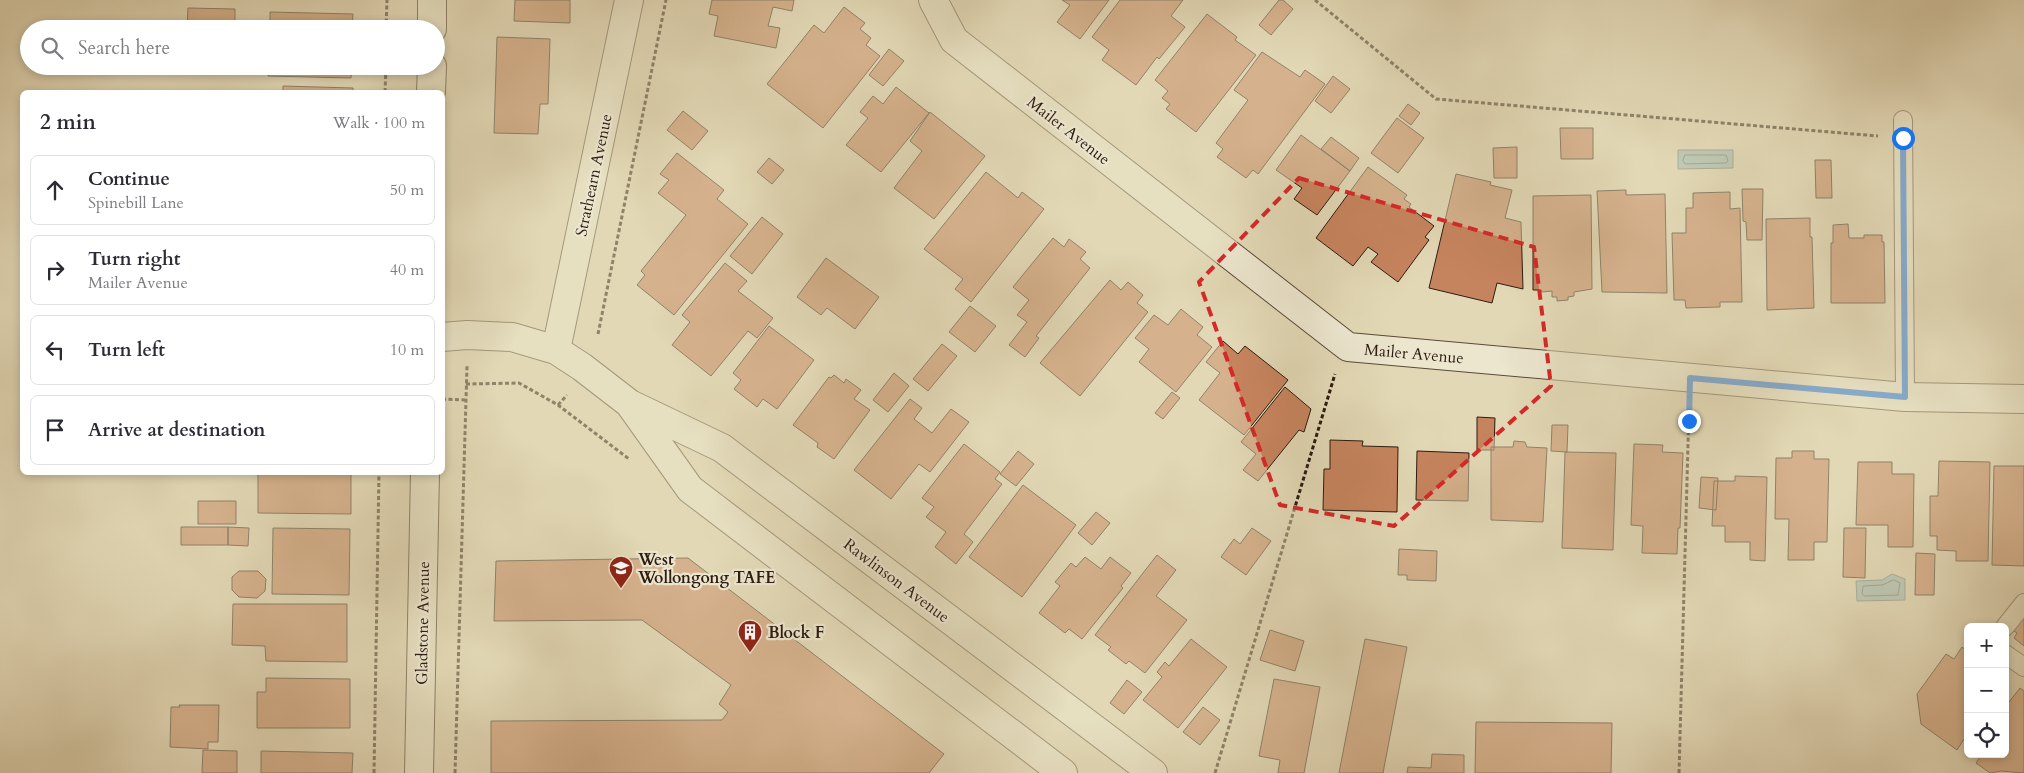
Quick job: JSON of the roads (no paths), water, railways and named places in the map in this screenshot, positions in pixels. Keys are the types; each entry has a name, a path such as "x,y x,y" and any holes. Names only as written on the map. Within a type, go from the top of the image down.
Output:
{"street":[{"path":"432,0 432,20"},
{"name":"Strathearn Avenue","path":"556,350 629,0"},
{"name":"Mailer Avenue","path":"933,0 954,40 1348,347 1905,397 2024,399"},
{"path":"431,90 432,75"},
{"name":"Rawlinson Avenue","path":"445,337 467,335 512,337 556,350 582,367 630,404 722,448 1153,773"},
{"name":"Rawlinson Avenue","path":"630,404 690,489 1063,773"},
{"name":"Gladstone Avenue","path":"419,773 425,475"}],"lane":[{"path":"1903,129 1905,397"},
{"path":"2008,623 2024,603"},
{"path":"2009,657 2024,667"}],"water":[{"path":"1678,150 1733,150 1733,168 1678,169"},
{"path":"1892,574 1905,579 1905,600 1857,601 1856,581 1882,580"}],"place":[{"name":"West Wollongong TAFE","path":"621,589"},
{"name":"Block F","path":"750,653"}]}
